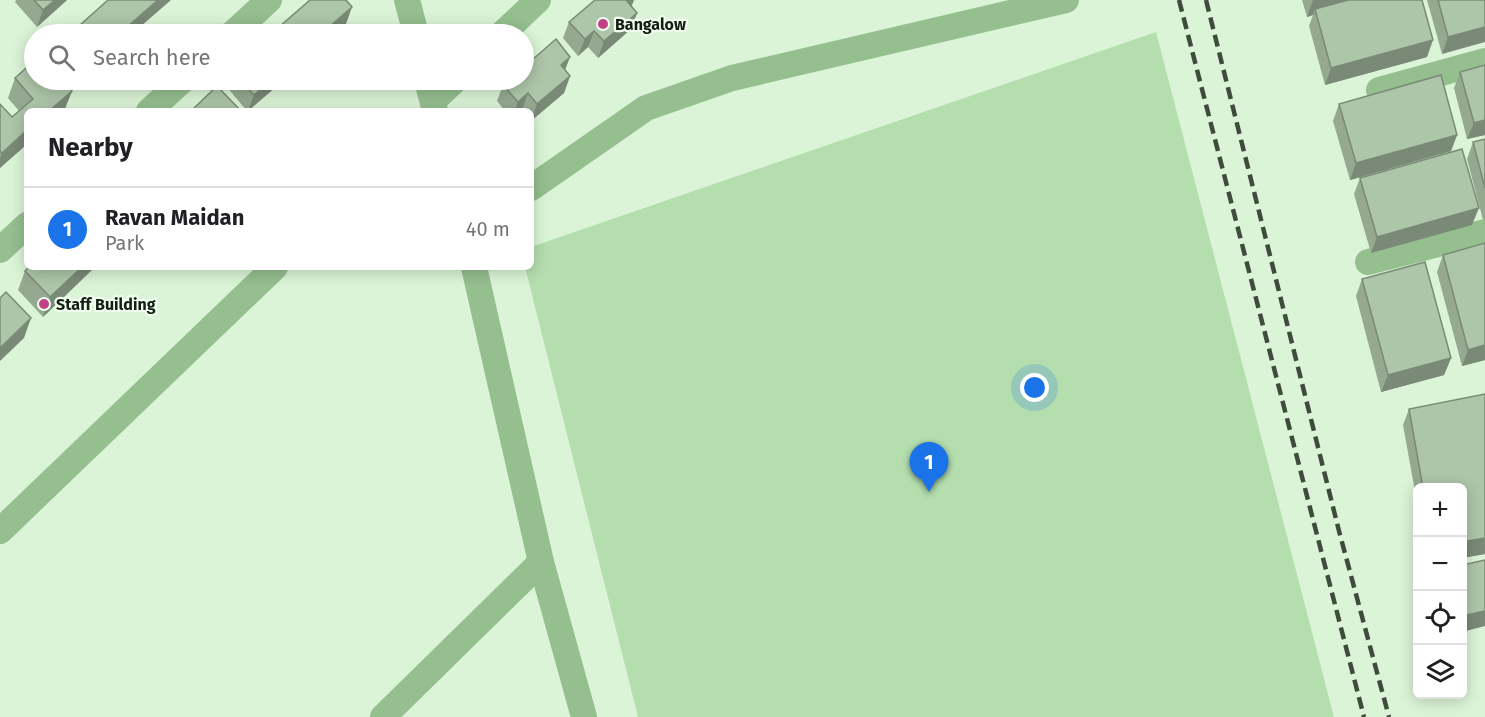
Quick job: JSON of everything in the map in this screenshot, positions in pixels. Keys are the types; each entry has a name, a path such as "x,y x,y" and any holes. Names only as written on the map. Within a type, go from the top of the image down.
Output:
{"street":[{"path":"243,24 269,0"},
{"path":"407,0 413,24"},
{"path":"513,24 538,0"},
{"path":"534,186 646,108 657,104 732,78 1066,0"},
{"path":"1379,90 1485,61"},
{"path":"152,108 172,90"},
{"path":"0,250 24,228"},
{"path":"1368,262 1485,232"},
{"path":"0,531 272,270"},
{"path":"475,270 541,562 584,717"},
{"path":"383,717 541,562"}],"green space":[{"path":"1156,32 1334,717 638,717 526,270 534,270 534,246"}],"building":[{"path":"34,0 55,0 43,10"},
{"path":"108,0 158,0 130,24 81,24"},
{"path":"310,0 346,0 352,7 332,24 282,24"},
{"path":"595,0 628,0 637,13 604,41 594,31 585,39 569,22"},
{"path":"1348,0 1422,0 1433,40 1331,68 1315,9"},
{"path":"1438,0 1485,0 1485,27 1448,37"},
{"path":"556,39 570,57 561,65 570,76 537,104 528,93 518,102 507,90 534,90 534,58"},
{"path":"1485,65 1485,120 1474,123 1460,72"},
{"path":"24,70 24,88 15,78"},
{"path":"1441,75 1457,135 1356,163 1339,104"},
{"path":"25,90 72,91 52,108 24,108 24,133 2,153 0,151 0,104 12,117 33,99"},
{"path":"213,90 221,90 238,108 194,108"},
{"path":"249,90 260,90 254,95"},
{"path":"1485,139 1485,188 1473,142"},
{"path":"1462,149 1479,208 1377,237 1360,178"},
{"path":"1485,243 1485,345 1468,350 1443,255"},
{"path":"1425,262 1451,358 1388,375 1362,279"},
{"path":"26,270 79,270 50,297"},
{"path":"6,292 31,318 0,348 0,298"},
{"path":"1485,394 1485,538 1467,541 1467,483 1422,483 1409,409"},
{"path":"1485,560 1485,611 1467,615 1467,591 1467,564"}],"railway":[{"path":"1179,0 1364,717"},
{"path":"1206,0 1339,531 1389,717"}],"place":[{"name":"Bangalow","path":"603,24"},
{"name":"Staff Building","path":"44,304"},
{"name":"Ravan Maidan","path":"929,492"}]}
